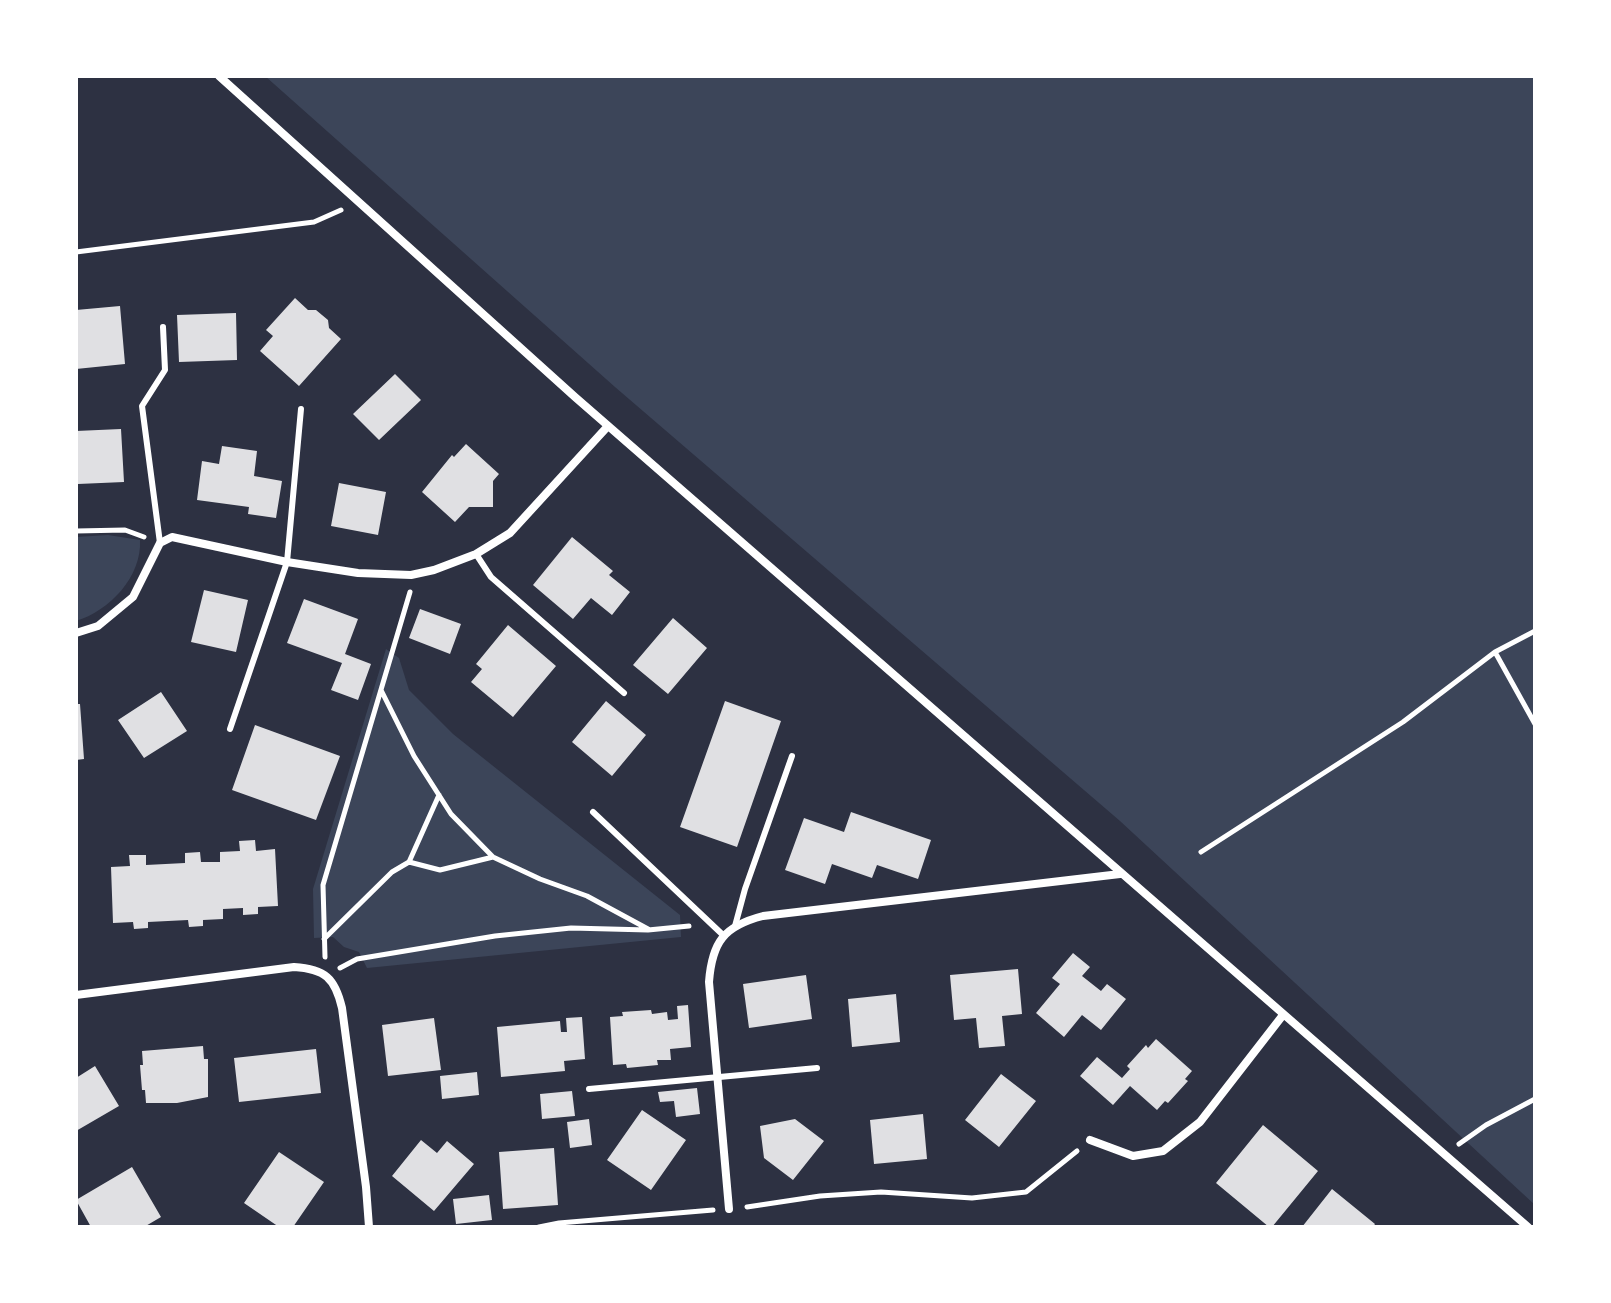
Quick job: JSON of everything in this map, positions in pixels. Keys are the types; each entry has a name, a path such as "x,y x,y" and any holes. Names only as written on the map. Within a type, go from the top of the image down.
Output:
{"street":[{"path":"219,76 608,426 1528,1227"},
{"path":"76,633 98,626 133,597 160,543 172,537 287,562 358,573 411,575 476,554 510,533 608,426"},
{"path":"729,1209 709,982 711,957 723,935 741,921 763,916 1120,874"},
{"path":"76,995 294,967 312,968 326,975 338,989 342,1008 369,1227"},
{"path":"1090,1140 1133,1156 1163,1151 1200,1122 1283,1015"}],"lane":[{"path":"160,543 142,406 165,370 163,327"},
{"path":"230,729 287,562 301,409"},
{"path":"476,554 491,577 624,693"},
{"path":"735,926 792,756"},
{"path":"593,812 723,935"},
{"path":"589,1089 817,1068"}],"path":[{"path":"76,252 314,222 360,201"},
{"path":"76,531 125,530 160,543"},
{"path":"411,590 323,885 323,940 392,872 409,862 439,795"},
{"path":"1201,852 1403,722 1495,652 1535,631"},
{"path":"1495,652 1535,724"},
{"path":"381,689 414,756 451,814 493,857 587,896 648,930"},
{"path":"409,862 440,870 493,857"},
{"path":"357,959 495,936 571,928 648,930 686,925"},
{"path":"1445,1154 1486,1125 1535,1099"},
{"path":"539,1227 776,1204 820,1196 881,1192 972,1198 1026,1192 1090,1140"}],"shaded area":[{"path":"265,76 1535,76 1535,1205 1120,821 615,387"},
{"path":"108,535 140,540 135,567 121,591 111,601 76,621 76,537"},
{"path":"386,649 399,658 409,690 453,734 680,915 681,937 367,968 359,952 344,947 333,937 314,938 313,889"}],"building":[{"path":"295,298 308,310 316,310 328,320 329,328 341,339 299,386 260,351 273,336 266,330"},
{"path":"120,306 125,364 76,369 76,310"},
{"path":"236,313 237,360 179,362 177,315"},
{"path":"395,374 421,400 379,440 353,414"},
{"path":"121,429 124,482 78,484 76,431"},
{"path":"466,444 499,474 493,481 493,507 469,507 455,522 422,492 452,455 454,457"},
{"path":"222,446 257,451 254,476 282,481 276,518 248,514 249,507 197,500 202,461 219,464"},
{"path":"339,483 386,492 378,535 331,526"},
{"path":"572,537 613,571 609,575 630,592 612,615 591,598 573,619 533,585"},
{"path":"204,590 248,600 236,652 191,642"},
{"path":"304,599 358,619 345,654 371,664 358,700 331,690 342,663 287,643"},
{"path":"420,609 461,624 450,654 409,638"},
{"path":"673,618 707,648 668,694 633,665"},
{"path":"508,625 556,666 513,717 471,682 482,669 476,664"},
{"path":"161,692 187,731 144,758 118,720"},
{"path":"606,701 646,735 612,776 572,742"},
{"path":"725,701 781,721 737,847 680,827"},
{"path":"76,704 80,704 84,759 76,760"},
{"path":"255,725 340,756 316,820 232,790"},
{"path":"851,812 931,840 918,879 877,865 872,878 832,864 825,884 785,870 804,818 844,832"},
{"path":"255,840 256,851 275,849 278,906 258,907 258,914 243,915 243,908 223,909 223,919 203,920 203,926 189,927 188,920 148,922 148,928 134,929 133,922 113,923 111,867 130,866 129,855 146,855 146,865 185,863 185,853 200,852 201,862 220,862 220,852 240,851 239,841"},
{"path":"1073,953 1090,967 1082,976 1101,991 1107,984 1126,999 1101,1030 1082,1015 1064,1037 1036,1013 1060,984 1052,978"},
{"path":"1018,969 1022,1014 1002,1016 1005,1046 979,1048 976,1018 954,1020 950,975"},
{"path":"806,975 812,1019 749,1028 743,984"},
{"path":"896,994 900,1042 852,1047 848,999"},
{"path":"688,1005 691,1047 670,1049 671,1060 657,1060 658,1065 627,1068 626,1064 613,1065 610,1017 623,1016 622,1012 651,1010 652,1014 667,1012 668,1020 678,1019 677,1006"},
{"path":"582,1017 585,1059 564,1061 565,1071 501,1077 497,1027 560,1021 561,1032 567,1032 566,1018"},
{"path":"434,1018 441,1070 388,1076 382,1025"},
{"path":"1156,1039 1192,1071 1185,1079 1188,1081 1168,1103 1165,1101 1157,1110 1130,1086 1113,1105 1080,1076 1097,1057 1122,1078 1130,1069 1127,1066 1146,1045 1148,1048"},
{"path":"203,1046 204,1059 208,1059 208,1097 177,1103 146,1103 140,1065 143,1065 142,1051"},
{"path":"316,1049 321,1093 239,1102 234,1058"},
{"path":"95,1066 119,1106 76,1131 76,1078"},
{"path":"477,1072 479,1095 442,1099 440,1076"},
{"path":"1001,1074 1036,1101 999,1147 965,1120"},
{"path":"697,1088 700,1114 676,1117 674,1101 660,1102 658,1092"},
{"path":"572,1091 575,1116 542,1119 540,1094"},
{"path":"642,1110 686,1140 651,1190 607,1160"},
{"path":"923,1114 927,1159 874,1164 870,1120"},
{"path":"589,1119 592,1145 570,1148 567,1122"},
{"path":"795,1119 824,1141 793,1180 764,1158 760,1126"},
{"path":"1263,1125 1318,1171 1272,1227 1216,1183"},
{"path":"421,1140 437,1153 447,1141 474,1164 434,1211 392,1176"},
{"path":"554,1148 558,1205 503,1209 499,1152"},
{"path":"279,1152 324,1182 293,1227 279,1227 244,1203"},
{"path":"132,1167 161,1217 144,1227 91,1227 76,1200"},
{"path":"1332,1189 1375,1224 1373,1227 1302,1227"},
{"path":"489,1195 492,1220 456,1224 453,1199"}]}
